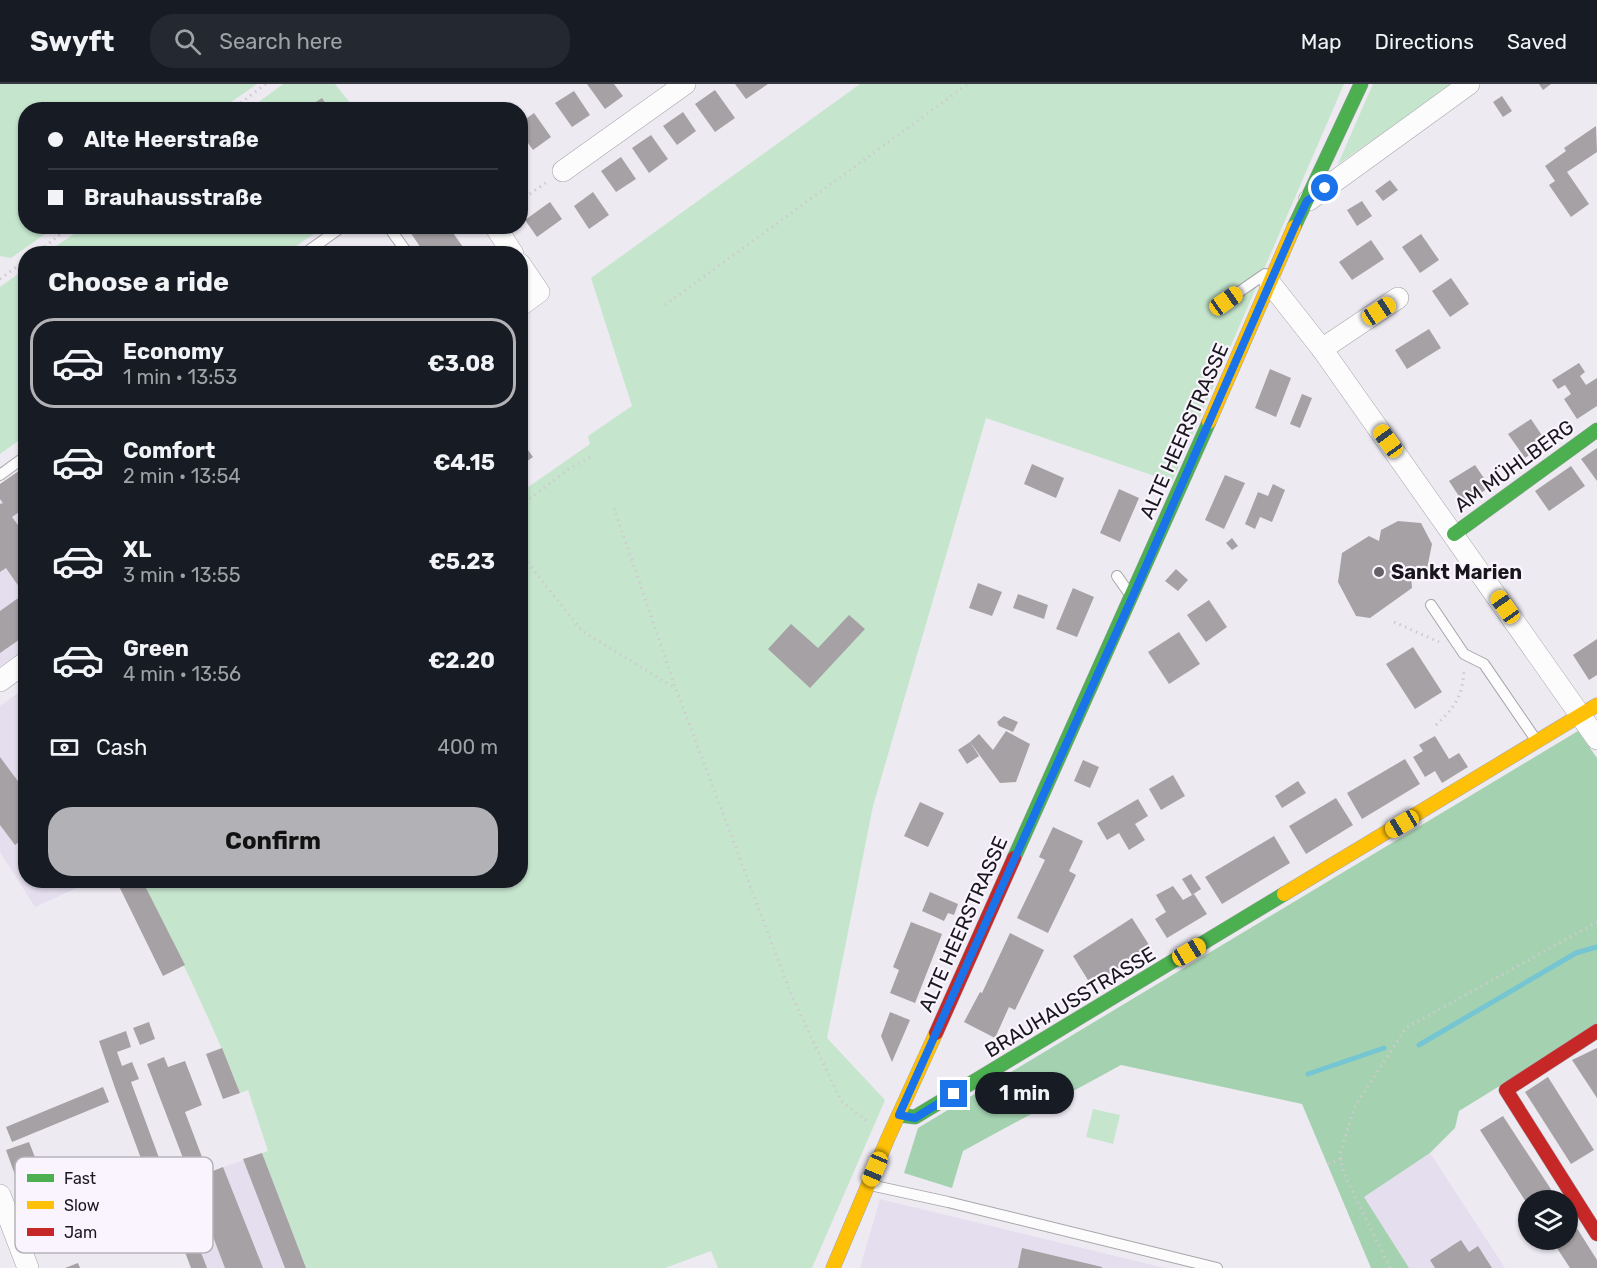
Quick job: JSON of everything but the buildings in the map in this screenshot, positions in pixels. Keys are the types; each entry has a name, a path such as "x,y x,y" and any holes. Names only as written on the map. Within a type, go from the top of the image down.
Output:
{"street":[{"path":"563,171 685,84"},
{"name":"ALTE HEERSTRASSE","path":"833,1268 888,1138 1361,84"},
{"path":"1307,201 1469,84"},
{"path":"1274,274 1322,349 1454,534 1589,710 1597,739"},
{"path":"528,276 539,292 528,300"},
{"path":"1322,349 1398,298"},
{"name":"AM MÜHLBERG","path":"1454,534 1597,430"},
{"path":"0,681 18,669"},
{"name":"BRAUHAUSSTRASSE","path":"899,1115 915,1118 1589,710"},
{"path":"1597,1031 1506,1090 1597,1234"},
{"path":"0,1195 15,1234"},
{"path":"22,1253 28,1268"}],"lane":[{"path":"315,246 332,234"},
{"path":"1226,301 1274,274"},
{"path":"0,475 18,462"},
{"path":"1117,576 1132,598"},
{"path":"1431,605 1464,654 1484,664 1538,742"},
{"path":"868,1185 948,1202 1217,1268"}],"path":[{"path":"242,102 266,84"},
{"path":"665,305 968,84"},
{"path":"528,195 563,171"},
{"path":"45,246 60,234"},
{"path":"0,279 18,266"},
{"path":"528,500 570,468 593,456"},
{"path":"614,508 676,689 791,994 841,1101 888,1138"},
{"path":"528,563 582,631 676,689"},
{"path":"1394,622 1464,654 1462,691 1458,700 1436,725"},
{"path":"1384,1268 1389,1267 1344,1174 1340,1154 1355,1106 1406,1028 1597,922"},
{"path":"1328,1164 1341,1159"}],"shaded area":[{"path":"18,475 18,657 0,671 0,489"},
{"path":"18,693 18,880 0,852 0,706"},
{"path":"23,888 77,888 33,908 35,907"},
{"path":"262,1153 306,1268 191,1268 185,1253 213,1253 213,1171"},
{"path":"1430,1153 1505,1268 1409,1268 1363,1197"},
{"path":"880,1199 1165,1268 860,1268"}],"green space":[{"path":"0,84 257,84 231,102 18,102 18,234 45,234 28,246 18,246 18,253 11,258 0,256"},
{"path":"283,84 335,84 349,102 259,102"},
{"path":"860,84 1344,84 1172,482 986,418 873,806 827,1038 885,1100 812,1268 718,1268 711,1251 665,1268 306,1268 262,1153 268,1151 248,1090 240,1093 193,985 146,888 528,888 528,487 590,444 588,436 632,406 591,278"},
{"path":"1373,84 1454,84 1338,164"},
{"path":"74,234 314,234 296,246 56,246"},
{"path":"18,274 18,441 0,454 0,287"},
{"path":"1578,731 1597,758 1597,1026 1459,1111 1455,1128 1430,1153 1364,1197 1409,1268 1371,1268 1302,1104 1121,1065 963,1151 952,1188 904,1173 918,1128"},
{"path":"1093,1109 1120,1115 1113,1144 1086,1137"}],"waterway":[{"path":"1419,1045 1576,953 1597,947"},
{"path":"1308,1074 1384,1048"}],"traffic: fast":[{"path":"1294,227 1361,84"},
{"path":"1014,858 1209,422"},
{"path":"1454,534 1597,430"},
{"path":"899,1115 915,1117 1284,894"}],"traffic: slow":[{"path":"1209,422 1294,227"},
{"path":"1284,894 1597,705"},
{"path":"833,1268 888,1138 936,1033"}],"traffic: jam":[{"path":"936,1033 1014,858"},
{"path":"1597,1031 1506,1090 1597,1234"}],"place":[{"name":"Sankt Marien","path":"1379,572"}],"route":[{"path":"954,1094 915,1118 899,1115 1132,598 1295,226 1307,201 1325,188"}]}
